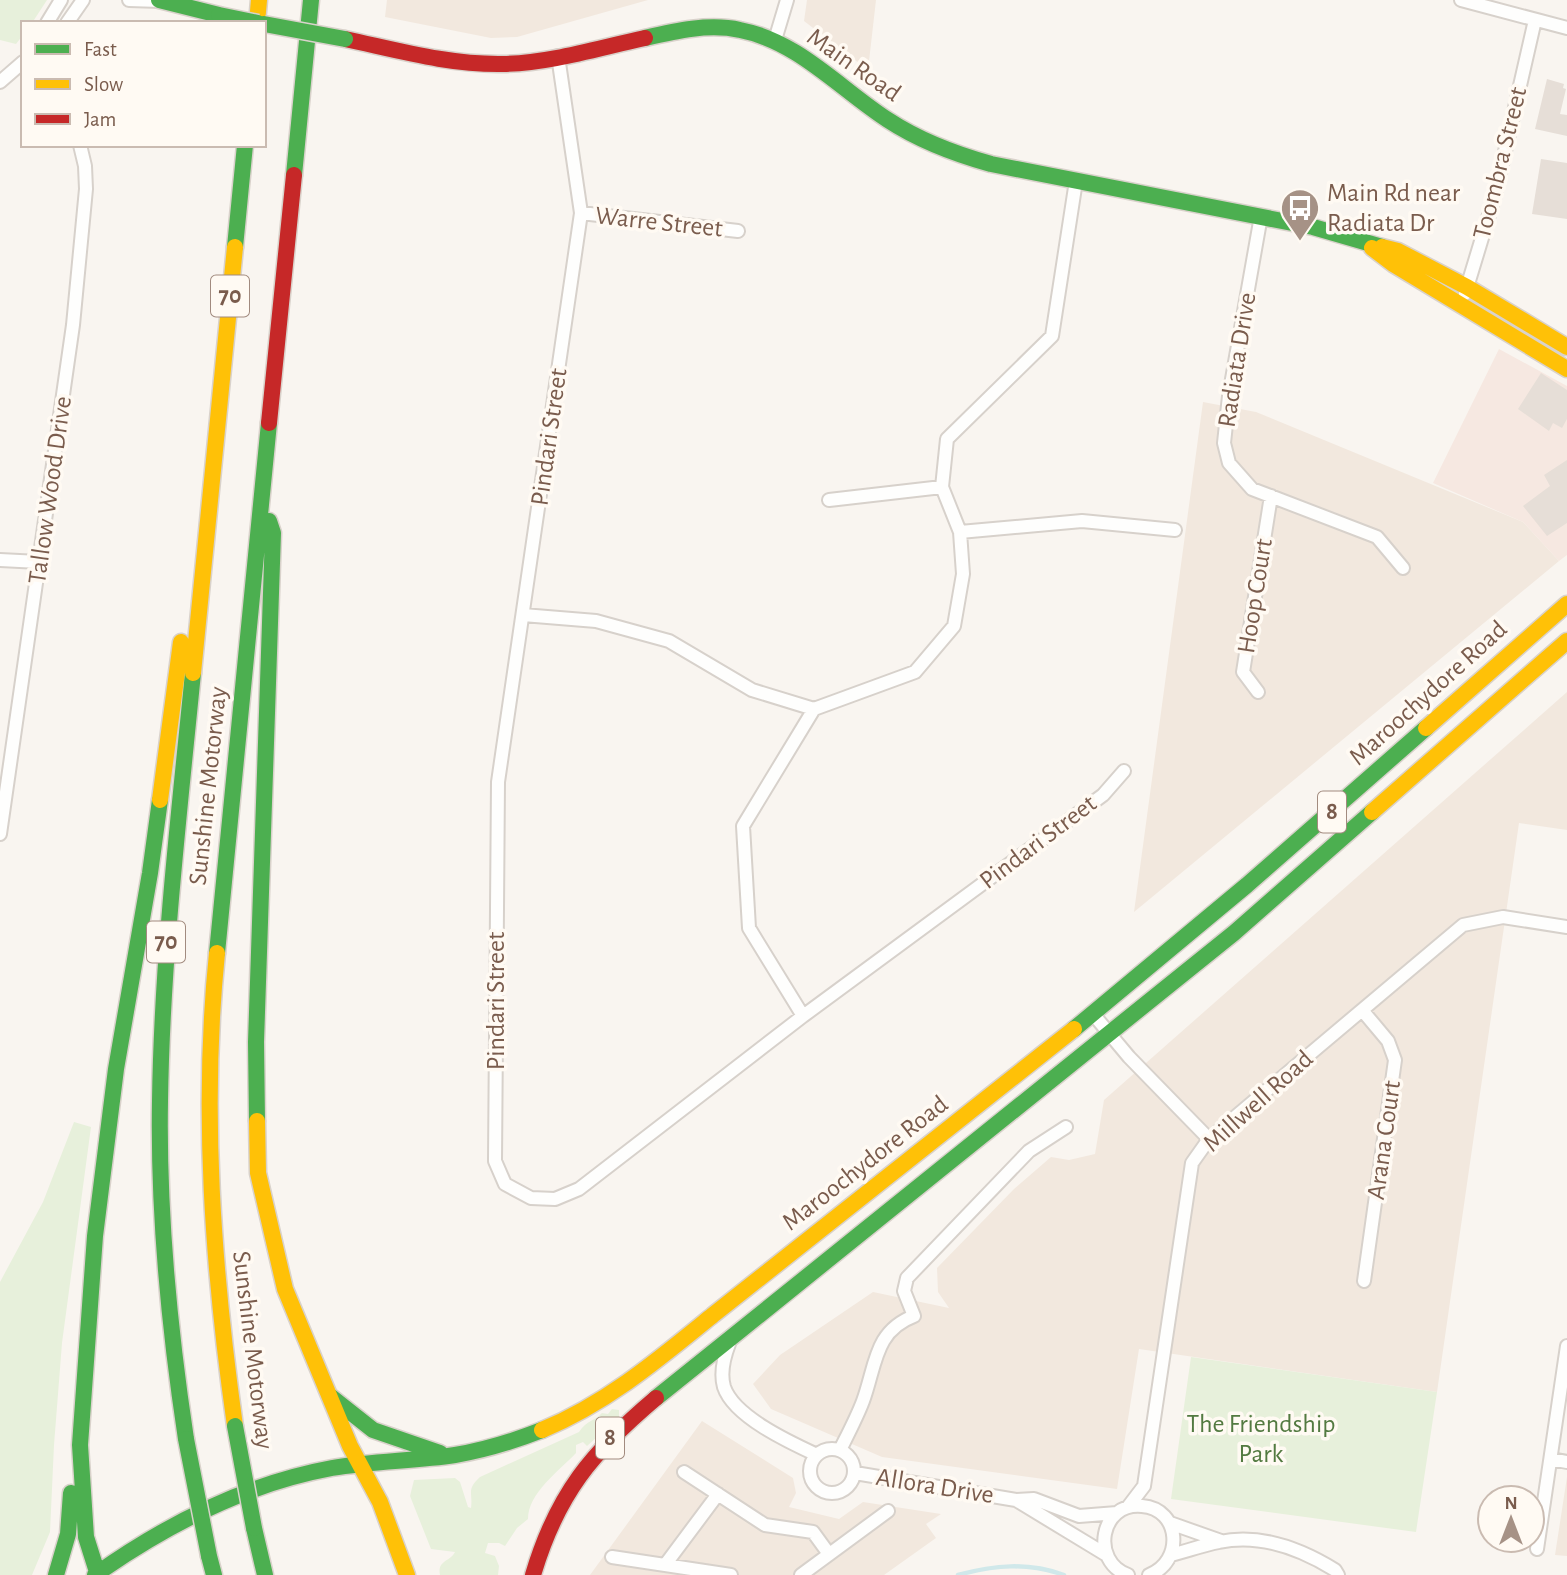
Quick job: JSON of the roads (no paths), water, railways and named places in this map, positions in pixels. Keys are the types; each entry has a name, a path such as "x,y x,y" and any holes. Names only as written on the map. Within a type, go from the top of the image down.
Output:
{"main road":[{"path":"159,0 248,21"},
{"path":"258,21 260,0"},
{"name":"Sunshine Motorway","path":"265,1575 235,1426 214,1249 210,1144 211,1042 215,972 311,0"},
{"name":"Main Road","path":"266,24 459,61 497,65 529,62 688,30 715,27 740,30 775,40 878,114 912,135 954,154 1076,181 1261,216 1325,230 1398,251 1467,287 1567,347"},
{"name":"Sunshine Motorway","path":"214,1575 186,1439 168,1311 159,1129 160,1042 166,949 245,147"},
{"name":"Main Road","path":"1367,244 1393,264 1567,369"},
{"path":"97,1574 86,1537 80,1460 85,1353 102,1169 116,1069 150,873 198,484 215,447"},
{"path":"261,494 273,533 256,1042 258,1173 285,1289 350,1446 380,1502 407,1575"},
{"name":"Maroochydore Road","path":"97,1574 140,1542 222,1501 293,1476 360,1464 446,1456 496,1446 546,1429 628,1384 1093,1014 1257,877 1567,604"},
{"name":"Maroochydore Road","path":"533,1575 551,1522 570,1488 602,1446 639,1411 1110,1034 1277,896 1567,641"},
{"path":"330,1396 373,1430 446,1456"},
{"path":"56,1575 68,1535 68,1500 80,1460"}],"street":[{"path":"48,21 61,0"},
{"path":"129,0 159,0"},
{"path":"775,40 788,0"},
{"path":"1461,0 1567,28"},
{"path":"69,21 83,2"},
{"name":"Toombra Street","path":"1461,304 1495,195 1535,20"},
{"name":"Pindari Street","path":"558,56 581,213 498,782 495,1161 505,1184 531,1198 555,1199 579,1189 803,1016 1103,795 1124,771"},
{"path":"0,82 21,64"},
{"name":"Tallow Wood Drive","path":"0,834 73,325 86,189 80,147"},
{"path":"523,615 596,621 669,640 752,690 814,709 915,672 954,626 963,574 960,532 942,487 947,439 1052,335 1076,181"},
{"name":"Warre Street","path":"581,213 738,230"},
{"name":"Radiata Drive","path":"1261,216 1229,396 1224,443 1229,463 1252,489 1377,537 1403,568"},
{"path":"829,499 942,487"},
{"name":"Hoop Court","path":"1258,692 1243,672 1271,496"},
{"path":"960,532 1082,521 1175,530"},
{"path":"0,560 39,562"},
{"path":"803,1016 749,928 743,826 814,709"},
{"name":"Millwell Road","path":"1105,1554 1104,1531 1109,1521 1144,1486 1192,1163 1209,1139 1463,925 1503,917 1567,928"},
{"name":"Arana Court","path":"1362,1010 1388,1041 1395,1060 1364,1281"},
{"path":"1093,1014 1186,1118 1209,1139"},
{"path":"840,1450 863,1401 883,1339 892,1328 914,1316 904,1291 907,1278 1029,1151 1066,1127"},
{"path":"732,1337 726,1352 723,1374 729,1397 761,1424 792,1444 817,1455"},
{"path":"1546,1491 1567,1346"},
{"path":"828,1449 840,1450 851,1459 855,1473 845,1489 832,1493 820,1489 810,1472 817,1455 828,1449"},
{"path":"1551,1459 1567,1462"},
{"path":"684,1472 765,1525 813,1532 829,1554"},
{"name":"Allora Drive","path":"855,1473 1016,1500 1034,1500 1079,1516 1142,1506 1156,1510"},
{"path":"1144,1486 1156,1510 1170,1523 1222,1541"},
{"path":"665,1565 718,1494"},
{"name":"Allora Drive","path":"1016,1500 1105,1554 1115,1568 1125,1574"},
{"path":"801,1575 888,1511"},
{"path":"1149,1575 1164,1566 1171,1555 1174,1535 1170,1523"},
{"path":"1171,1555 1222,1541 1252,1540 1280,1544 1317,1559 1335,1570 1338,1575"},
{"path":"612,1558 731,1575"}],"waterway":[{"path":"958,1575 1011,1566 1037,1568 1064,1575"}],"place":[{"name":"Main Rd near Radiata Dr","path":"1300,242"}],"park label":[{"name":"The Friendship Park","path":"1261,1439"}]}
